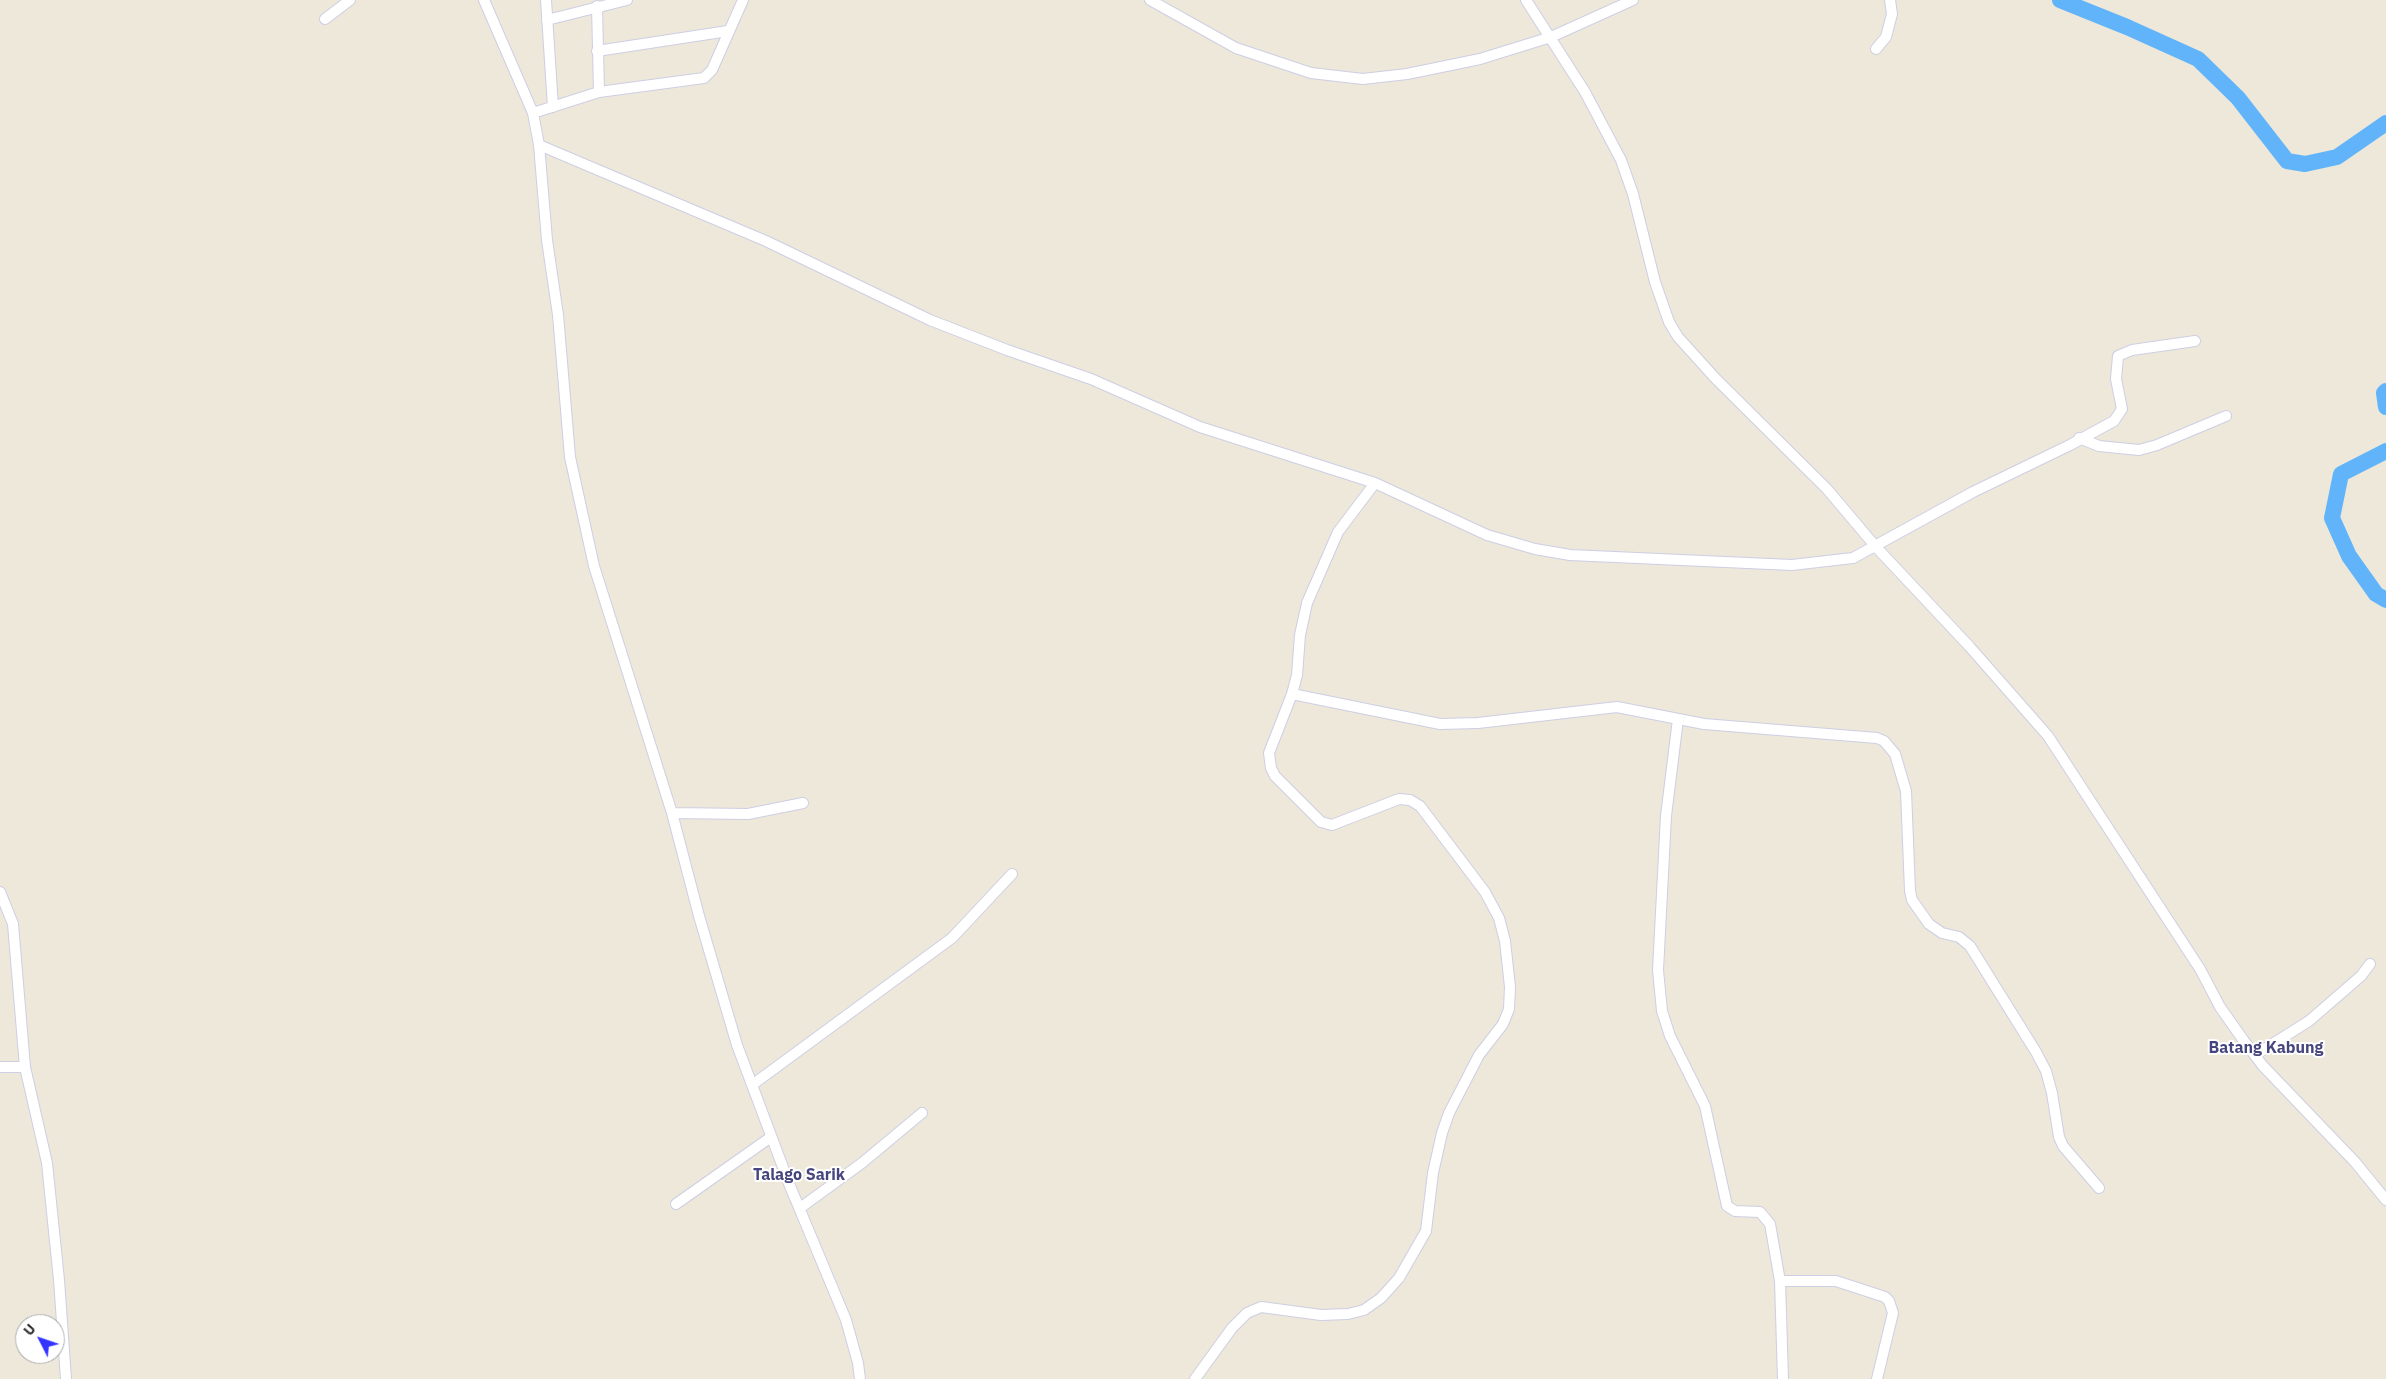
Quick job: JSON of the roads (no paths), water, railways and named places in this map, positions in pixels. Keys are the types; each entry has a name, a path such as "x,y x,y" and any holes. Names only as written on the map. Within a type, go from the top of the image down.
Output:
{"street":[{"path":"325,19 350,0"},
{"path":"484,0 533,113 539,145 547,240 558,315 570,457 598,583 672,813 699,916 737,1045 771,1137 846,1320 858,1363 860,1379"},
{"path":"546,0 553,107"},
{"path":"548,20 597,6 627,0"},
{"path":"533,113 599,92 704,78 712,70 743,0"},
{"path":"1150,0 1236,48 1311,73 1363,79 1407,74 1480,59 1551,37 1632,0"},
{"path":"1526,0 1551,37 1603,123 1621,160 1633,194 1655,282 1669,322 1678,337 1716,380 1827,489 1876,547 1969,646 2048,736 2200,969 2220,1007 2255,1055 2289,1095 2354,1162 2386,1200"},
{"path":"1876,49 1886,37 1892,14 1890,0"},
{"path":"597,6 599,92"},
{"path":"597,51 728,31"},
{"path":"539,145 766,241 930,320 1091,379 1200,427 1375,483 1487,535 1535,549 1570,555 1792,565 1853,558 1973,492 2070,445 2079,438 2103,428 2120,414 2122,409 2116,379 2118,356 2132,350 2195,341"},
{"path":"2079,438 2099,446 2139,450 2164,442 2226,416"},
{"path":"1195,1379 1232,1328 1247,1313 1261,1307 1321,1315 1348,1314 1364,1310 1381,1298 1399,1278 1426,1231 1433,1172 1442,1133 1449,1114 1479,1054 1503,1024 1509,1009 1510,988 1506,941 1499,918 1485,892 1420,806 1410,800 1400,799 1332,824 1321,822 1275,776 1271,768 1269,753 1292,694 1297,675 1300,635 1307,603 1338,532 1375,483"},
{"path":"1292,694 1440,724 1457,725 1607,706 1678,719 1760,730 1877,738 1890,747 1895,754 1906,791 1910,891 1912,900 1929,924 1942,932 1959,937 1970,946 2046,1071 2052,1093 2059,1137 2063,1146 2099,1188"},
{"path":"1678,719 1666,816 1658,970 1662,1011 1670,1036 1705,1106 1726,1206 1735,1211 1760,1212 1767,1219 1780,1281 1783,1379"},
{"path":"672,813 748,814 803,803"},
{"path":"752,1085 952,938 1012,874"},
{"path":"0,892 13,924 25,1067 47,1163 59,1280 66,1379"},
{"path":"2255,1055 2309,1021 2361,976 2370,964"},
{"path":"0,1067 25,1067"},
{"path":"800,1208 862,1163 922,1113"},
{"path":"676,1204 771,1137"},
{"path":"1780,1281 1836,1281 1885,1297 1889,1301 1893,1313 1877,1379"}],"waterway":[{"path":"2060,0 2127,27 2198,59 2238,98 2287,161 2305,164 2337,157 2386,123"},
{"path":"2386,391 2384,393 2386,407"},
{"path":"2386,451 2341,474 2332,518 2349,556 2376,594 2386,600"}],"district":[{"name":"Batang Kabung","path":"2266,1048"},
{"name":"Talago Sarik","path":"799,1175"}]}
